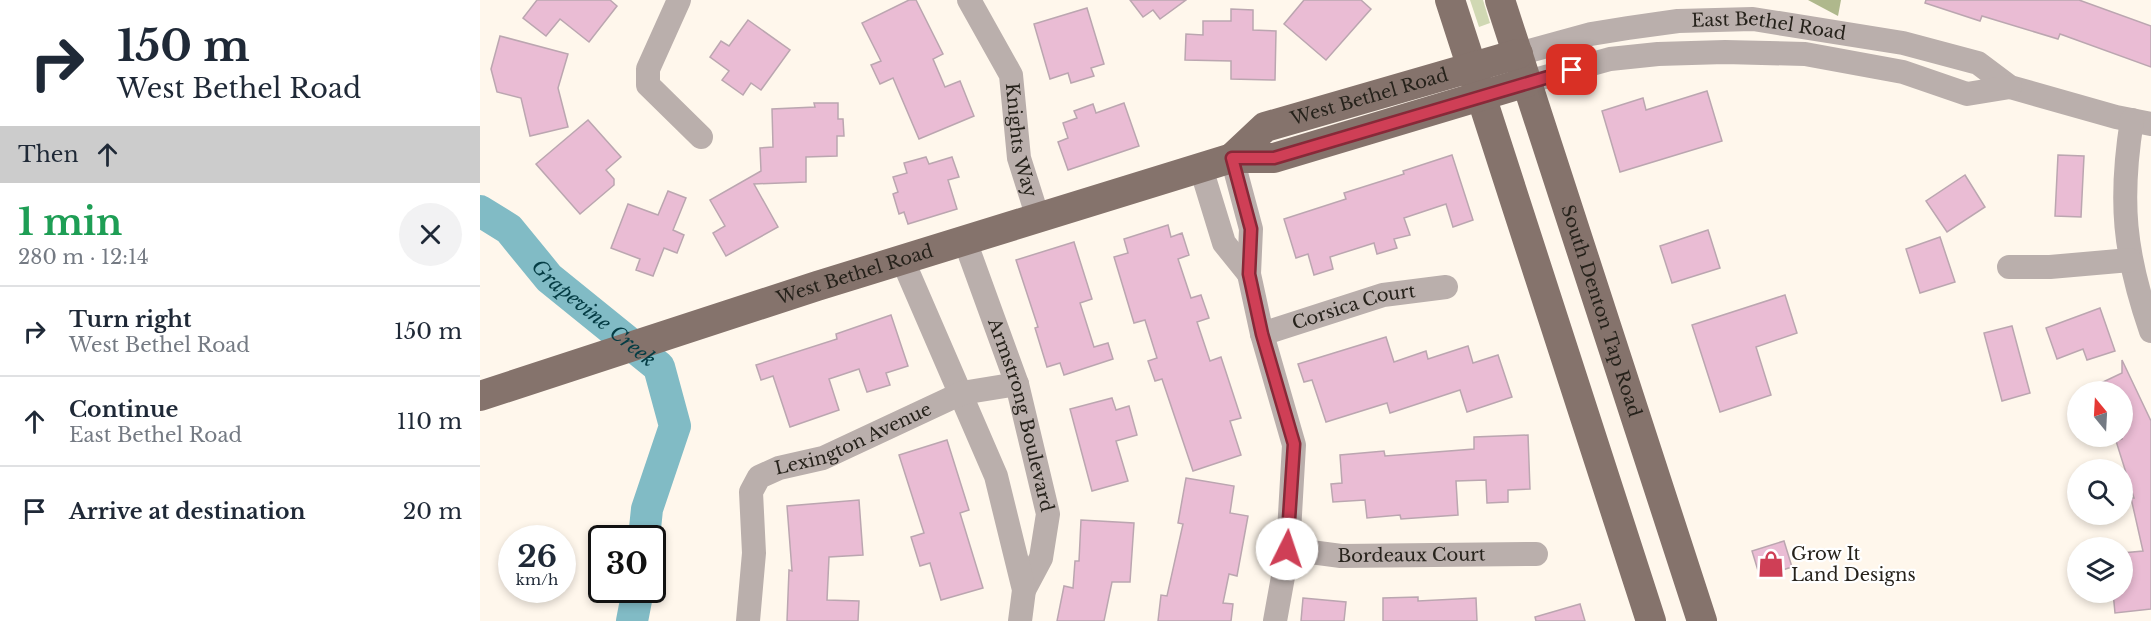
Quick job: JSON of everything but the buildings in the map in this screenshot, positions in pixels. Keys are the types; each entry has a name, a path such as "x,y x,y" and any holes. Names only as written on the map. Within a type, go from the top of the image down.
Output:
{"main road":[{"path":"1450,0 1651,621"},
{"name":"South Denton Tap Road","path":"1500,0 1702,621"},
{"name":"West Bethel Road","path":"1232,158 1265,127 1518,54"},
{"name":"West Bethel Road","path":"480,396 817,286 1232,158 1274,158 1527,82"},
{"path":"1621,527 1667,513"}],"street":[{"path":"679,0 648,69 648,85 700,137"},
{"name":"Knights Way","path":"969,0 1011,75 1019,158 1038,218"},
{"name":"East Bethel Road","path":"1518,54 1591,34 1628,28 1678,21 1753,19 1903,43 1978,63 2010,87 2142,122"},
{"name":"East Bethel Road","path":"1527,82 1610,59 1658,54 1725,52 1805,54 1904,72 1967,94 2010,87"},
{"path":"2142,122 2126,161 2124,192 2130,260 2151,330"},
{"path":"1232,158 1251,229 1249,274 1262,334 1294,444 1287,549 1275,621"},
{"path":"1201,168 1224,243 1249,274"},
{"name":"Armstrong Boulevard","path":"965,241 1017,384 1048,514 1041,558 1024,590 1020,621"},
{"path":"2009,267 2049,267 2130,260"},
{"name":"Armstrong Boulevard","path":"903,261 996,476 1024,590"},
{"name":"Corsica Court","path":"1262,334 1383,295 1446,287"},
{"name":"Lexington Avenue","path":"748,621 754,553 751,492 759,477 779,468 824,458 962,393 1017,384"},
{"name":"Bordeaux Court","path":"1287,549 1341,556 1536,554"}],"green space":[{"path":"1470,0 1483,0 1490,23 1479,27"},
{"path":"1808,0 1841,0 1838,16"}],"waterway":[{"name":"Grapevine Creek","path":"480,211 509,229 549,278 659,367 675,426 647,509 645,525"},
{"name":"Grapevine Creek","path":"632,621 635,603"}],"place":[{"name":"Grow It Land Designs","path":"1771,564"}],"route":[{"path":"1287,549 1294,444 1262,334 1249,274 1251,229 1232,158 1274,158 1572,70"}]}
